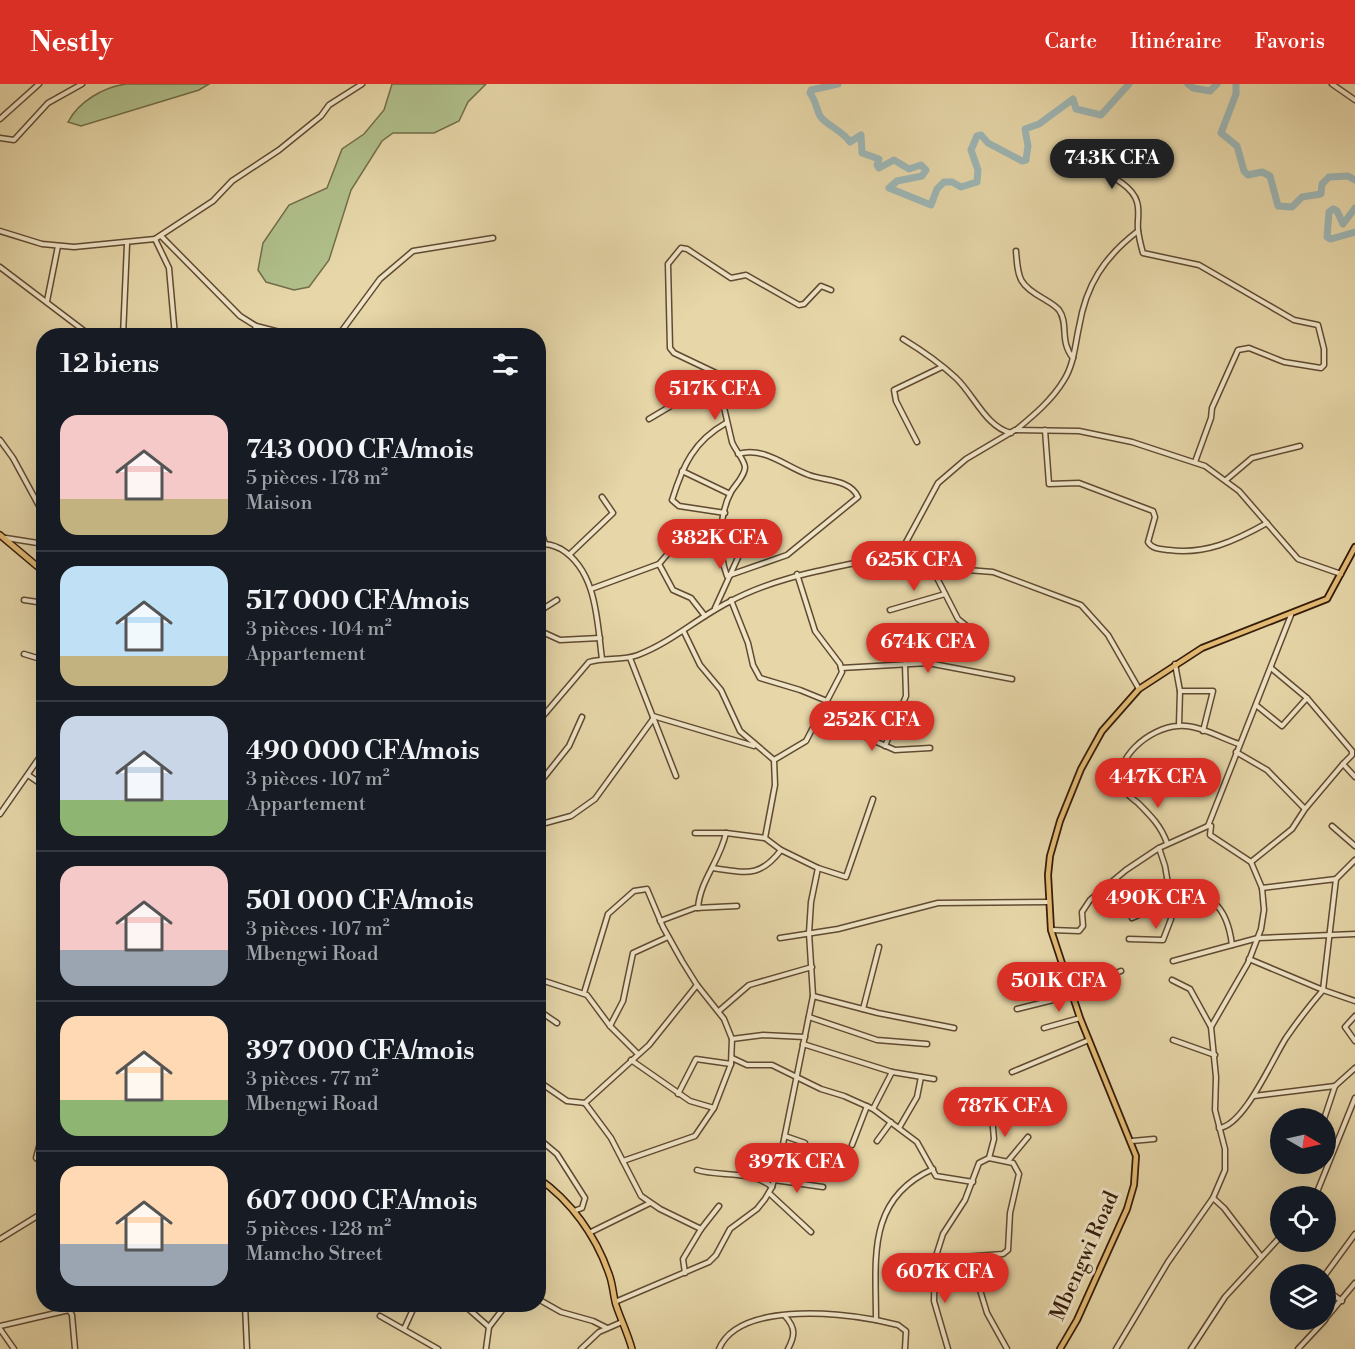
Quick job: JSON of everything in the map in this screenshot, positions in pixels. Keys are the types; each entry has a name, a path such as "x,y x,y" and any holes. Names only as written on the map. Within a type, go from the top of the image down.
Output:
{"highway":[{"path":"1,536 36,565"},
{"path":"546,1184 574,1211 589,1233 610,1275 615,1302 632,1349"}],"main road":[{"name":"Mbengwi Road","path":"1060,1349 1077,1320 1127,1209 1134,1185 1136,1156 1132,1141 1080,1018 1051,930 1050,856 1060,821 1081,769 1102,731 1139,689 1175,664 1234,633 1291,615 1327,599 1355,546"}],"street":[{"path":"0,119 39,84"},
{"path":"0,138 14,140 48,103 82,84"},
{"path":"0,231 24,240 58,246 127,244 155,239 208,205 232,181 279,150 321,116 329,105 362,84"},
{"path":"1332,84 1355,100"},
{"path":"1077,158 1093,169 1125,184 1134,195 1138,203 1138,231 1143,254 1199,265 1294,320 1316,324 1322,339 1324,361 1321,368 1284,362 1249,348 1238,350 1212,408 1211,418 1195,462"},
{"path":"546,712 584,665 602,659 630,658 684,632 731,600 797,574 883,557 904,546 938,483 966,459 1013,432 1053,396 1065,379 1073,358 1084,298 1091,282 1113,252 1138,231"},
{"path":"161,236 240,316 263,328"},
{"path":"344,328 380,279 413,251 493,238"},
{"path":"155,239 169,268 174,328"},
{"path":"123,328 127,244"},
{"path":"46,301 58,246"},
{"path":"730,576 726,574 722,553 725,513 730,494 744,472 744,464 726,423 718,378 710,369 674,353 670,348 666,271 681,248 687,249 731,278 746,275 800,305 804,304 821,286 831,290"},
{"path":"1016,251 1017,271 1022,285 1061,313 1065,347 1073,358"},
{"path":"0,267 79,328"},
{"path":"903,339 942,367 974,396 991,421 1000,429 1013,432 1045,430 1107,435 1195,462 1226,480 1246,498 1298,559 1341,574"},
{"path":"917,442 894,390 942,367"},
{"path":"649,419 718,378"},
{"path":"725,513 676,505 672,500 681,471 701,440 726,423"},
{"path":"1045,430 1049,484 1079,483 1153,511 1155,515 1148,542 1154,547 1192,552 1233,541 1267,523"},
{"path":"0,440 13,458 36,500"},
{"path":"1226,480 1252,458 1300,446"},
{"path":"730,576 787,555 858,497 856,493 835,480 811,476 768,455 749,452 738,454"},
{"path":"681,471 730,494"},
{"path":"570,554 613,513 602,497"},
{"path":"1,536 36,543"},
{"path":"715,609 746,540"},
{"path":"591,589 659,564 677,543 722,553"},
{"path":"546,544 570,554 581,566 591,589 602,659"},
{"path":"904,546 929,567 958,619 978,635"},
{"path":"1349,558 1355,560"},
{"path":"659,564 674,590 691,598 705,616"},
{"path":"929,567 993,572 1082,605 1108,635 1139,689"},
{"path":"774,760 806,741 839,682 841,668 815,631 797,574"},
{"path":"890,610 945,594"},
{"path":"24,600 36,602"},
{"path":"546,607 557,600"},
{"path":"731,600 748,643 753,665 760,678 800,690 827,702"},
{"path":"1051,930 1082,929 1082,912 1090,900 1126,870 1167,843 1208,826 1291,615"},
{"path":"684,632 700,665 721,690 740,731 774,760 775,785 765,838"},
{"path":"546,634 560,640 600,638"},
{"path":"24,654 36,658"},
{"path":"630,658 676,776"},
{"path":"841,668 928,663 1012,679"},
{"path":"885,746 906,696 905,664"},
{"path":"1175,664 1180,691 1179,725"},
{"path":"1251,862 1292,829 1305,808 1352,756 1352,751 1307,698 1271,668"},
{"path":"1180,691 1213,691 1203,731"},
{"path":"1256,705 1282,726 1307,698"},
{"path":"546,775 568,746 582,717"},
{"path":"652,717 687,724 734,742 756,746"},
{"path":"546,823 571,816 595,799 652,717"},
{"path":"820,717 885,746 904,751 930,748"},
{"path":"1167,843 1161,828 1125,790 1121,773 1135,746 1170,727 1179,725 1239,744"},
{"path":"1236,752 1267,770 1305,808"},
{"path":"0,814 36,764"},
{"path":"1343,764 1355,777"},
{"path":"28,775 36,780"},
{"path":"695,833 726,833 765,838 781,850 818,868 846,877 873,800"},
{"path":"1208,826 1211,826 1210,835 1251,862 1262,888 1264,910 1258,938 1249,959 1211,1028"},
{"path":"1332,826 1355,846"},
{"path":"698,908 701,887 722,850 726,833"},
{"path":"1129,939 1163,940 1171,919 1171,901 1165,866 1159,848"},
{"path":"712,868 749,873 760,871 771,863 781,850"},
{"path":"1262,888 1336,879 1355,860"},
{"path":"615,1302 709,1262 716,1255 730,1229 757,1209 772,1187 779,1164 813,996 809,933 811,902 818,868"},
{"path":"1218,1128 1228,1125 1253,1096 1288,1035 1323,990 1336,879"},
{"path":"584,993 604,922 617,904 634,891 645,888 648,890 668,937 697,985 719,1011 732,1039 731,1064 714,1108 698,1132 691,1139 623,1161"},
{"path":"1168,891 1197,893 1219,905 1225,915 1232,945"},
{"path":"1132,918 1171,901"},
{"path":"780,938 846,927 938,903 1049,902"},
{"path":"660,921 698,908 737,906"},
{"path":"1173,961 1258,938 1355,934"},
{"path":"610,1026 623,1001 633,953 668,937"},
{"path":"863,1009 879,947"},
{"path":"1249,959 1355,1001"},
{"path":"719,1011 749,985 812,967"},
{"path":"1017,1009 1072,993 1121,971"},
{"path":"1116,1349 1168,1262 1213,1198 1226,1170 1225,1149 1215,1110 1215,1055 1211,1028 1190,989 1172,980"},
{"path":"546,981 584,993 610,1026 638,1054"},
{"path":"585,1103 657,1037 697,985"},
{"path":"813,996 954,1028"},
{"path":"546,1015 557,1023"},
{"path":"1355,1016 1346,1027 1355,1041"},
{"path":"809,1017 877,1040 927,1044"},
{"path":"1044,1028 1080,1018"},
{"path":"732,1039 763,1035 805,1037"},
{"path":"1012,1072 1089,1040"},
{"path":"1173,1040 1215,1055"},
{"path":"803,1044 892,1072 934,1079"},
{"path":"732,1058 747,1065 772,1065 821,1089 873,1109 922,1148 937,1177 973,1182"},
{"path":"678,1094 696,1059 731,1064"},
{"path":"631,1060 695,1104 714,1108"},
{"path":"1328,1108 1335,1086 1355,1068"},
{"path":"873,1109 892,1072"},
{"path":"899,1128 917,1098 921,1077"},
{"path":"546,1086 567,1101 585,1103 611,1138 635,1188 650,1203 701,1229"},
{"path":"1253,1096 1335,1086"},
{"path":"1336,1144 1355,1098"},
{"path":"852,1145 867,1106"},
{"path":"989,1158 994,1139 992,1116"},
{"path":"877,1141 891,1122"},
{"path":"785,1136 805,1143 806,1166"},
{"path":"1008,1161 1028,1137"},
{"path":"1132,1141 1154,1139"},
{"path":"546,1145 557,1154 585,1198 584,1205 574,1211"},
{"path":"935,1259 1003,1254 1008,1250 1010,1213 1019,1174 1017,1166 1008,1161 989,1158 979,1162 965,1200 943,1234 935,1259 934,1300 948,1349"},
{"path":"779,1164 842,1171"},
{"path":"876,1320 874,1251 879,1228 891,1202 908,1182 933,1169"},
{"path":"697,1170 719,1175 754,1177 772,1187"},
{"path":"774,1180 823,1187"},
{"path":"769,1192 811,1232"},
{"path":"1213,1198 1224,1208 1260,1255"},
{"path":"589,1233 650,1203"},
{"path":"685,1274 683,1259 701,1229 719,1206"},
{"path":"0,1239 36,1217"},
{"path":"1333,1264 1355,1234"},
{"path":"1191,1349 1225,1297 1270,1246"},
{"path":"970,1257 987,1313 1007,1349"},
{"path":"1336,1307 1354,1285"},
{"path":"1336,1297 1342,1301"},
{"path":"546,1304 561,1312 593,1321 607,1328"},
{"path":"14,1349 0,1328 61,1312"},
{"path":"70,1312 75,1349"},
{"path":"245,1312 247,1349"},
{"path":"404,1329 412,1312"},
{"path":"472,1312 489,1327"},
{"path":"486,1349 489,1327 501,1312"},
{"path":"719,1349 722,1342 736,1328 753,1319 785,1315 838,1314 898,1326 906,1331 905,1349"},
{"path":"785,1315 792,1325 794,1336 788,1349"},
{"path":"380,1316 438,1349"},
{"path":"581,1349 607,1328 622,1322"},
{"path":"1298,1349 1315,1330"}],"green space":[{"path":"126,84 209,84 199,90 81,126 68,122 73,114 93,96 109,88"},
{"path":"392,84 486,84 468,102 459,121 434,133 393,133 382,141 351,190 329,260 309,287 294,290 266,282 258,270 263,243 289,205 327,188 342,149 364,134 384,110"}],"waterway":[{"path":"838,84 811,90 810,93 820,116 850,142 861,135 862,153 879,159 877,165 879,168 894,160 909,169 921,165 926,170 922,176 897,181 889,188 931,205 937,189 944,182 952,182 961,187 977,182 978,170 971,150 977,136 981,135 988,143 1022,161 1026,160 1028,146 1025,129 1039,124 1073,99 1076,109 1101,115 1129,84"},
{"path":"1188,84 1193,88 1210,91 1217,84"},
{"path":"1236,84 1236,94 1221,133 1237,146 1244,171 1248,175 1262,172 1270,176 1278,206 1292,207 1302,197 1321,194 1322,184 1329,177 1348,176 1355,180"},
{"path":"1355,208 1343,224 1337,211 1333,209 1329,212 1327,237 1331,239 1355,232"}]}
